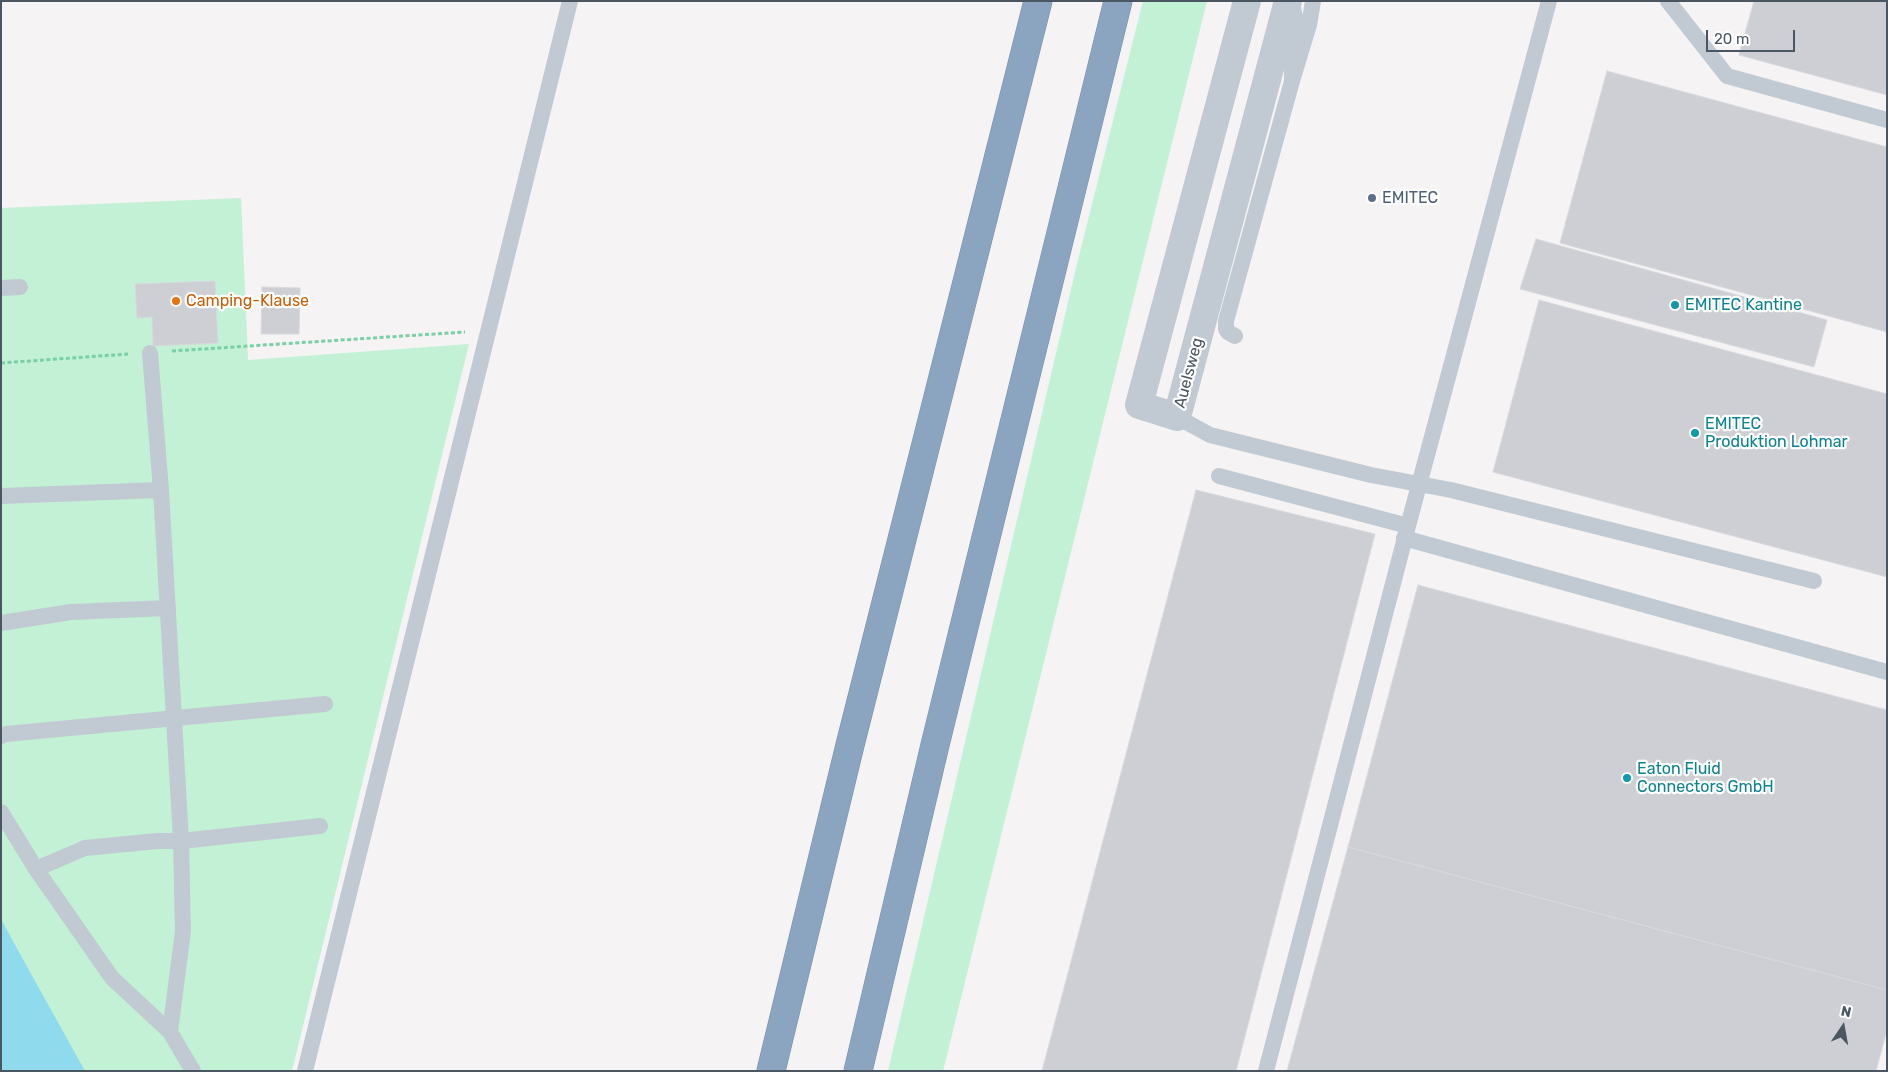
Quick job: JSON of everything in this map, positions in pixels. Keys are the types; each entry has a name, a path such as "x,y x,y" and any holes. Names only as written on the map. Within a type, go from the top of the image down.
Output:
{"highway":[{"path":"771,1071 852,736 1038,1"},
{"path":"858,1071 934,746 1118,1"}],"street":[{"name":"Auelsweg","path":"1247,1 1139,406 1177,417 1290,1"}],"lane":[{"path":"305,1071 570,1"},
{"path":"1290,1 1296,22 1292,43 1292,81"},
{"path":"1234,336 1226,329 1226,320 1309,25 1313,1"},
{"path":"1266,1071 1406,532 1549,1"},
{"path":"1668,1 1727,76 1887,120"},
{"path":"1,288 20,288"},
{"path":"150,353 161,490 181,841 183,931 170,1032"},
{"path":"1177,417 1210,434 1371,476 1451,490 1814,581"},
{"path":"1219,476 1887,672"},
{"path":"1,496 161,490"},
{"path":"1,622 71,612 168,608"},
{"path":"1,736 325,704"},
{"path":"1,812 36,869 112,978 170,1032 193,1071"},
{"path":"36,869 85,848 157,841 181,841 320,826"}],"path":[{"path":"1,363 489,330"}],"green space":[{"path":"1143,1 1207,1 943,1071 888,1071 1076,268"},
{"path":"241,198 248,360 469,344 292,1071 1,1071 1,208"}],"water":[{"path":"1,919 20,954 85,1071 1,1071"}],"building":[{"path":"1754,1 1887,1 1887,95 1739,55"},
{"path":"1607,71 1887,147 1887,332 1560,243"},
{"name":"EMITEC Kantine","path":"1536,239 1827,320 1814,367 1520,289"},
{"name":"Camping-Klause","path":"215,281 218,343 153,346 152,317 137,318 135,284"},
{"path":"262,287 300,288 299,334 261,334"},
{"name":"EMITEC Produktion Lohmar","path":"1539,300 1887,394 1887,577 1493,472"},
{"path":"1196,490 1375,534 1236,1071 1042,1071"},
{"name":"Eaton Fluid Connectors GmbH","path":"1418,585 1887,710 1887,990 1348,847"},
{"path":"1348,847 1887,990 1887,1030 1876,1071 1287,1071"}],"place":[{"name":"EMITEC","path":"1372,198"},
{"name":"Camping-Klause","path":"176,301"},
{"name":"EMITEC Kantine","path":"1675,305"},
{"name":"EMITEC Produktion Lohmar","path":"1695,433"},
{"name":"Eaton Fluid Connectors GmbH","path":"1627,778"}]}
